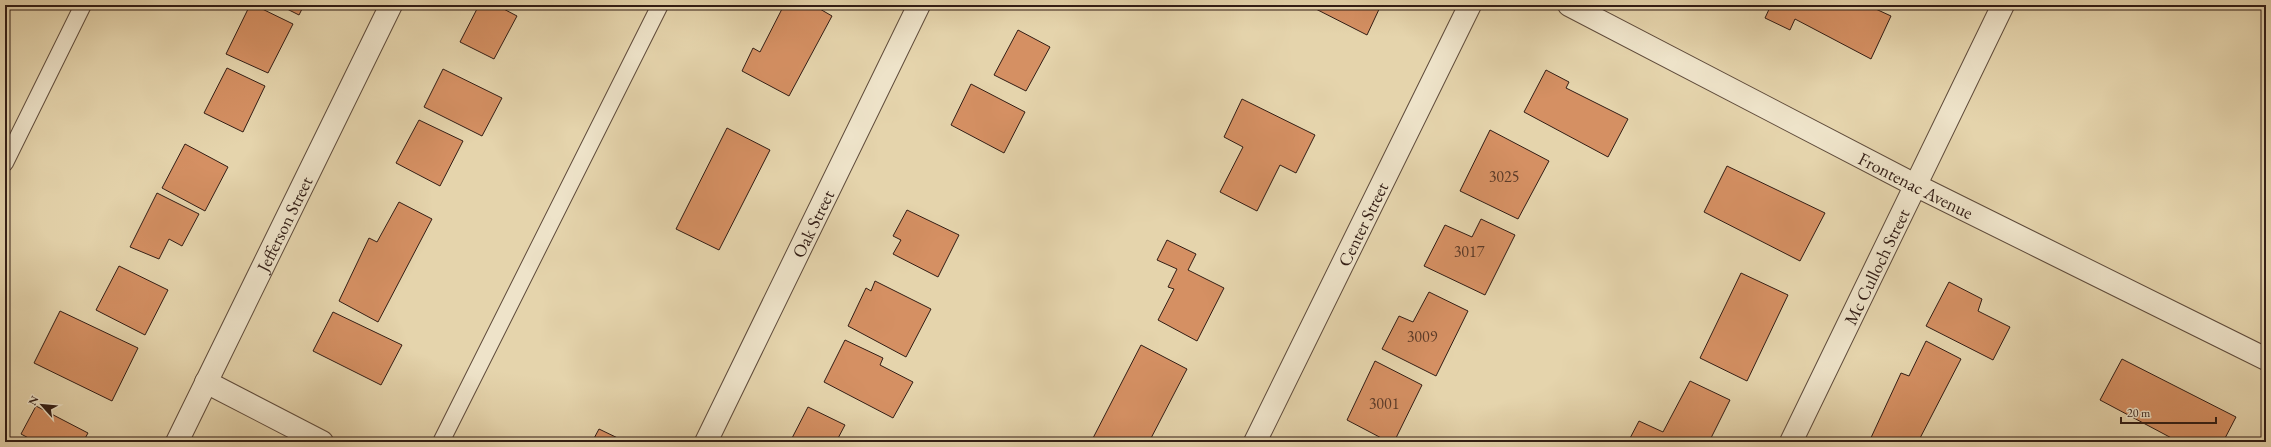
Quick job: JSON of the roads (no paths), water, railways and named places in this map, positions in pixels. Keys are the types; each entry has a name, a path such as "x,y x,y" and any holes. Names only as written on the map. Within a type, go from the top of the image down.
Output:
{"street":[{"name":"Jefferson Street","path":"177,442 391,5"},
{"name":"Oak Street","path":"706,442 919,5"},
{"name":"Center Street","path":"1255,442 1470,5"},
{"name":"Frontenac Avenue","path":"1569,5 1915,185 2266,358"},
{"name":"Mc Culloch Street","path":"1791,442 2004,5"},
{"path":"206,382 322,442"}],"lane":[{"path":"5,163 83,5"},
{"path":"441,442 660,5"}]}
